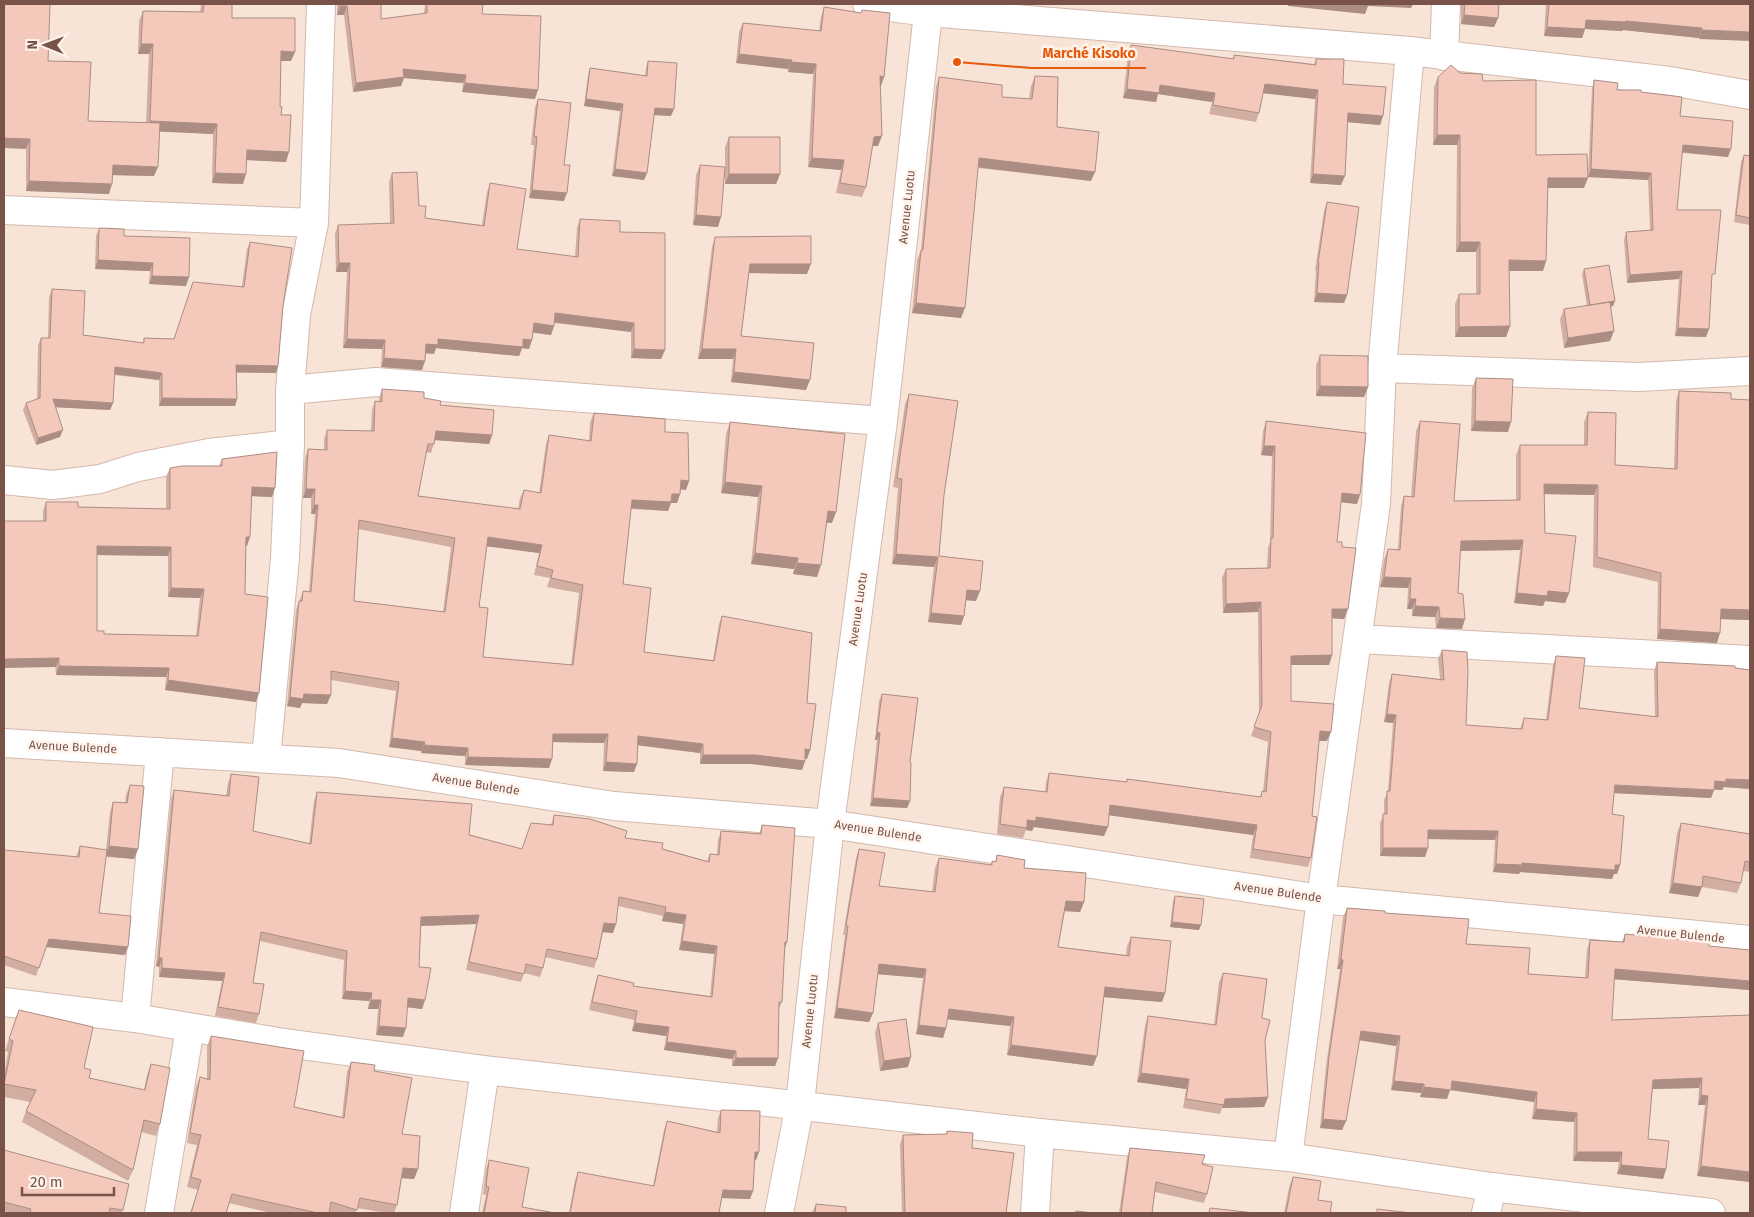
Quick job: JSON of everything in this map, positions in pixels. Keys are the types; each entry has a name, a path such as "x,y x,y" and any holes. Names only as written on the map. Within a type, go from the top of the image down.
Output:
{"street":[{"path":"266,758 285,558 290,444 290,390 296,315 314,223 321,4"},
{"path":"867,4 1410,51 1670,81 1750,95"},
{"path":"1444,56 1446,4"},
{"name":"Avenue Luotu","path":"779,1213 800,1104 830,824 883,421 928,8"},
{"path":"1288,1157 1321,899 1376,504 1382,368 1410,51"},
{"path":"4,210 314,223"},
{"path":"1382,368 1639,377 1750,371"},
{"path":"290,390 376,382 883,421"},
{"path":"4,480 53,485 100,479 138,467 208,453 290,444"},
{"path":"1358,638 1750,660"},
{"name":"Avenue Bulende","path":"4,743 339,763 614,806 830,824 1321,899 1750,940"},
{"path":"135,1018 160,752"},
{"path":"4,1003 135,1018 278,1042 485,1070 1040,1132 1288,1157 1492,1187 1711,1213"},
{"path":"159,1213 190,1028"},
{"path":"464,1213 485,1070"},
{"path":"1035,1213 1040,1132"},
{"path":"1486,1213 1492,1187"}],"shaded area":[{"path":"4,4 1750,4 1750,1213 4,1213"}],"building":[{"path":"4,4 50,4 48,61 91,62 88,121 160,123 158,167 113,165 112,184 29,181 30,139 4,138"},
{"path":"204,4 232,4 232,18 295,18 295,52 281,51 280,107 282,107 281,115 291,115 289,152 247,150 246,174 215,173 217,124 150,121 153,44 141,44 143,11 203,12"},
{"path":"340,4 381,4 381,19 427,13 427,4 483,4 482,14 541,16 538,90 465,83 466,75 403,69 404,77 356,83 347,6 340,6"},
{"path":"1465,4 1499,4 1498,18 1464,15"},
{"path":"1549,4 1750,4 1750,32 1702,30 1702,28 1626,21 1586,20 1585,29 1547,27"},
{"path":"824,7 861,13 862,10 890,13 884,77 880,76 882,136 874,137 866,187 840,183 844,160 812,158 816,64 739,54 743,23 821,31"},
{"path":"1131,45 1234,59 1234,55 1316,65 1316,59 1344,59 1343,84 1386,87 1383,116 1348,113 1345,176 1313,174 1318,90 1265,84 1259,113 1213,105 1215,93 1160,85 1159,93 1127,89"},
{"path":"648,61 677,63 674,109 655,108 647,173 615,169 623,104 586,99 590,68 647,76"},
{"path":"1451,65 1460,73 1482,74 1483,81 1536,80 1536,155 1587,154 1588,178 1548,178 1546,261 1509,260 1510,326 1459,327 1459,294 1480,294 1480,242 1460,242 1460,135 1437,135 1438,77"},
{"path":"1035,76 1058,77 1057,127 1099,132 1095,172 979,158 965,308 916,303 921,250 923,250 939,77 1002,85 1002,97 1032,99"},
{"path":"1594,80 1618,83 1617,90 1641,90 1641,92 1682,97 1680,116 1733,121 1731,149 1683,145 1677,210 1721,210 1715,274 1712,274 1709,329 1678,328 1682,271 1630,275 1626,232 1653,230 1651,173 1591,169"},
{"path":"538,99 571,103 564,165 570,165 567,193 532,190 537,137 534,136"},
{"path":"729,137 780,137 780,174 729,174"},
{"path":"1744,155 1750,156 1750,218 1736,215"},
{"path":"700,165 725,167 721,217 696,215"},
{"path":"417,172 419,206 426,206 425,218 484,226 490,183 526,189 517,249 578,257 580,219 620,221 620,232 665,233 665,350 634,349 634,323 555,313 554,326 534,323 532,340 523,339 523,347 438,339 438,345 426,344 425,361 384,358 385,340 347,339 350,263 339,263 338,225 394,223 392,173"},
{"path":"1327,202 1359,207 1347,295 1317,293 1318,263"},
{"path":"99,228 124,229 124,236 190,238 189,277 152,276 153,263 98,260"},
{"path":"811,236 811,264 750,264 741,336 814,343 810,380 734,372 736,349 702,349 715,237"},
{"path":"250,242 292,248 283,306 278,366 236,365 237,399 162,398 162,373 115,367 113,403 53,399 63,430 38,438 26,403 40,398 41,338 50,338 52,289 85,291 83,335 144,343 144,338 174,339 193,282 244,287"},
{"path":"1609,265 1615,301 1590,305 1584,269"},
{"path":"1610,302 1614,331 1568,338 1564,309"},
{"path":"1320,355 1368,356 1368,387 1320,386"},
{"path":"1476,378 1513,379 1511,422 1475,421"},
{"path":"382,389 424,392 424,398 441,401 440,405 494,410 492,435 436,431 434,444 428,444 418,496 520,509 524,490 541,493 549,435 591,441 594,413 665,419 665,432 688,433 689,481 681,480 680,494 672,494 671,502 632,500 623,584 651,588 644,652 714,661 722,616 812,633 807,703 816,704 810,750 805,749 805,761 755,755 703,755 703,744 638,736 637,764 606,762 608,734 553,734 552,759 468,757 468,748 424,745 425,742 392,738 399,682 331,671 331,695 304,694 303,699 290,697 299,601 302,601 303,591 311,592 318,505 314,505 315,489 306,489 308,449 327,450 327,430 374,431 375,401 382,402","holes":["359,520 455,538 445,612 354,601","488,537 542,545 537,566 553,570 551,578 583,585 573,665 483,657 488,608 479,607"]},
{"path":"1679,391 1731,393 1731,399 1750,400 1750,610 1721,609 1720,633 1660,629 1661,573 1597,557 1598,485 1544,484 1545,533 1576,536 1569,593 1548,591 1547,596 1517,593 1523,540 1461,541 1458,593 1463,594 1465,619 1440,618 1439,607 1415,606 1416,599 1410,599 1411,578 1384,577 1388,549 1400,550 1404,496 1414,497 1420,421 1460,424 1454,501 1520,500 1520,445 1587,445 1588,412 1616,413 1615,465 1677,469"},
{"path":"909,394 958,401 944,495 939,556 983,561 980,591 967,590 964,616 931,613 938,557 896,554 902,479 897,478"},
{"path":"1266,421 1366,433 1360,495 1342,493 1337,542 1342,542 1342,547 1356,548 1348,609 1332,609 1332,655 1291,656 1291,701 1334,704 1331,732 1320,731 1312,816 1317,817 1311,858 1253,849 1257,825 1110,805 1108,827 1036,817 1036,821 1027,820 1027,828 1000,824 1004,787 1047,792 1049,773 1127,782 1127,779 1261,797 1262,791 1266,792 1271,732 1254,727 1262,705 1261,602 1226,604 1226,569 1270,568 1271,538 1273,538 1275,446 1264,446"},
{"path":"730,422 845,434 836,512 828,511 821,565 797,563 798,558 755,553 762,486 725,482"},
{"path":"277,452 275,488 252,487 250,537 246,537 245,594 268,597 259,693 168,680 169,668 59,666 59,658 4,659 4,521 46,521 46,502 78,502 78,507 170,509 170,468 182,466 222,466 222,459","holes":["97,546 171,547 171,588 204,589 198,636 104,634 104,631 97,631"]},
{"path":"1442,650 1467,652 1466,725 1522,729 1524,718 1548,720 1556,656 1585,658 1579,708 1658,717 1657,662 1735,666 1735,668 1750,670 1750,780 1726,779 1726,782 1715,781 1714,790 1615,785 1612,814 1624,816 1620,865 1615,865 1615,870 1522,863 1522,865 1496,864 1498,831 1428,830 1428,848 1383,848 1383,814 1387,814 1387,791 1390,791 1396,715 1387,714 1392,674 1444,680"},
{"path":"882,694 918,698 910,762 910,801 873,798 880,733 877,732"},
{"path":"231,774 259,777 253,831 311,844 317,792 472,804 469,835 522,849 531,823 553,825 554,815 590,819 627,831 625,838 663,843 662,849 709,862 710,854 719,855 721,831 761,834 762,825 795,828 782,1002 779,1002 778,1058 736,1058 736,1051 667,1042 669,1027 635,1023 637,1011 592,1002 598,975 634,983 633,986 712,997 717,946 682,941 686,915 665,912 666,907 619,897 616,924 604,923 597,959 547,949 543,968 526,964 524,974 469,962 479,915 421,917 419,967 431,968 425,1000 408,998 406,1028 379,1026 381,1000 371,1000 372,993 345,991 347,951 261,932 253,983 264,984 259,1014 218,1007 225,973 162,968 162,958 159,958 174,790 229,796"},
{"path":"130,785 144,786 138,849 109,846 113,802 127,803"},
{"path":"1681,823 1750,834 1750,862 1745,861 1741,883 1703,876 1702,887 1673,883"},
{"path":"80,846 107,850 99,913 131,916 128,947 49,939 39,968 4,956 4,850 79,857"},
{"path":"859,849 885,853 879,886 935,892 939,858 992,865 992,861 996,862 997,855 1025,860 1024,868 1086,873 1084,902 1066,901 1058,947 1129,956 1131,937 1171,941 1165,993 1105,987 1097,1056 1011,1045 1014,1017 949,1009 946,1028 919,1025 926,969 879,964 873,1013 837,1008 848,926 846,925"},
{"path":"1175,896 1204,899 1201,925 1172,922"},
{"path":"1347,908 1385,911 1385,913 1469,919 1466,944 1530,948 1528,974 1588,978 1590,940 1624,942 1625,934 1709,942 1709,946 1750,950 1750,981 1615,969 1612,1020 1750,1015 1750,1172 1701,1166 1708,1096 1701,1095 1702,1078 1653,1080 1648,1139 1669,1141 1666,1169 1621,1165 1622,1152 1577,1152 1577,1113 1536,1109 1537,1092 1452,1081 1451,1090 1424,1087 1424,1084 1394,1081 1400,1036 1361,1031 1346,1121 1323,1119 1329,1057 1343,960 1341,959"},
{"path":"1223,973 1267,979 1262,1018 1270,1020 1265,1040 1268,1097 1225,1099 1224,1105 1186,1099 1189,1079 1141,1073 1148,1016 1216,1025"},
{"path":"19,1010 93,1027 84,1068 91,1070 89,1078 145,1090 151,1064 170,1068 160,1124 144,1120 133,1170 26,1111 36,1090 4,1084 13,1041 9,1039"},
{"path":"906,1019 911,1057 884,1061 878,1023"},
{"path":"211,1036 304,1051 294,1107 344,1118 351,1062 375,1065 374,1071 412,1078 402,1134 420,1136 418,1169 403,1168 397,1205 360,1198 357,1210 331,1202 329,1213 318,1213 232,1194 226,1213 191,1213 201,1180 191,1177 201,1135 190,1133 200,1077 210,1080"},
{"path":"721,1110 760,1111 759,1152 755,1152 753,1191 723,1190 719,1213 570,1213 578,1172 654,1186 667,1121 720,1133"},
{"path":"947,1131 973,1133 972,1148 1014,1153 1006,1213 905,1213 903,1135 947,1134"},
{"path":"1130,1148 1205,1155 1202,1164 1213,1167 1207,1194 1156,1182 1152,1213 1121,1213"},
{"path":"4,1150 129,1184 123,1210 110,1208 109,1213 30,1213 31,1209 4,1202"},
{"path":"489,1160 529,1168 522,1207 555,1213 484,1213 489,1187 486,1186"},
{"path":"1293,1177 1321,1181 1318,1200 1332,1202 1330,1213 1286,1213"},
{"path":"816,1204 846,1207 846,1213 815,1213"},
{"path":"1210,1208 1255,1213 1209,1213"},
{"path":"1377,1209 1411,1213 1377,1213"},
{"path":"1076,1211 1093,1213 1076,1213"}],"place":[{"name":"Marché Kisoko","path":"957,62"}]}
